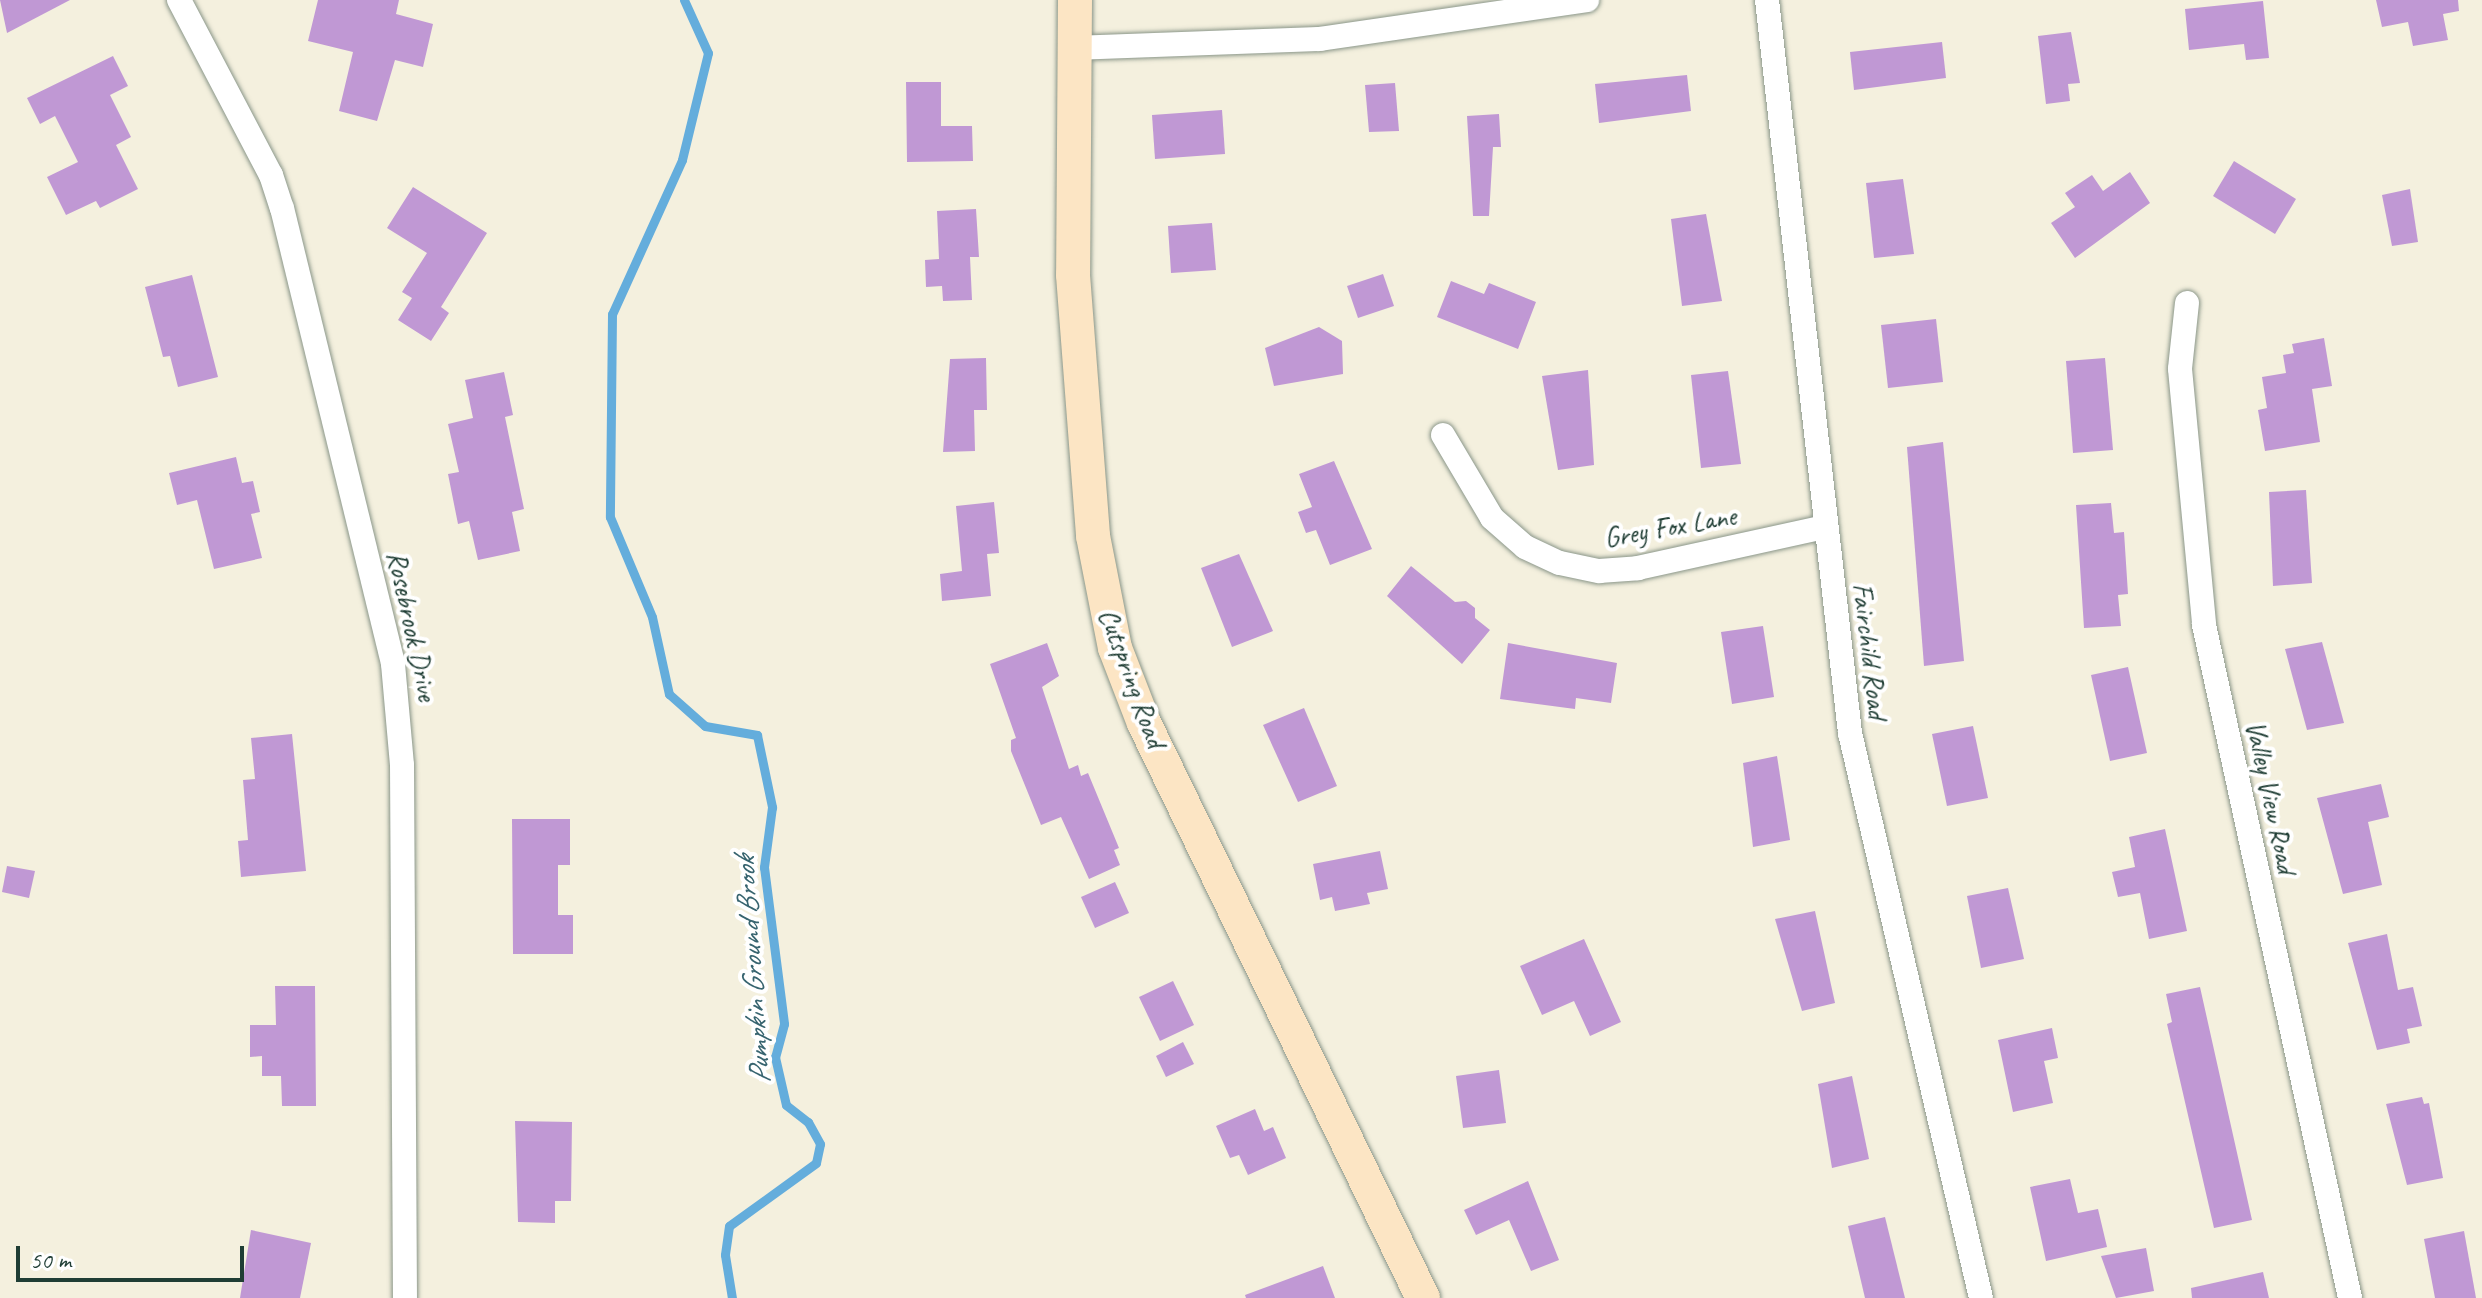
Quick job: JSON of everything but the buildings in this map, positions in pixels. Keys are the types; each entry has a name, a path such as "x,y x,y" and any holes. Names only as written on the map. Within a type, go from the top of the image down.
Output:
{"street":[{"name":"Rosebrook Drive","path":"179,0 271,175 282,208 393,664 402,765 405,1298"},
{"name":"Cutspring Road","path":"1075,0 1071,48 1075,305 1093,536 1115,648 1144,723 1423,1298"},
{"path":"1071,48 1320,39 1587,0"},
{"name":"Fairchild Road","path":"1767,0 1824,527 1850,733 1981,1298"},
{"name":"Valley View Road","path":"2187,303 2180,369 2204,625 2350,1298"},
{"name":"Grey Fox Lane","path":"1443,435 1492,518 1525,547 1560,563 1599,571 1638,568 1824,527"}],"waterway":[{"name":"Pumpkin Ground Brook","path":"684,0 708,53 682,160 612,314 610,517 652,617 669,694 705,726 757,735 772,807 764,867 784,1024 775,1057 786,1105 808,1122 820,1144 816,1163 729,1226 725,1255 732,1298"}]}
